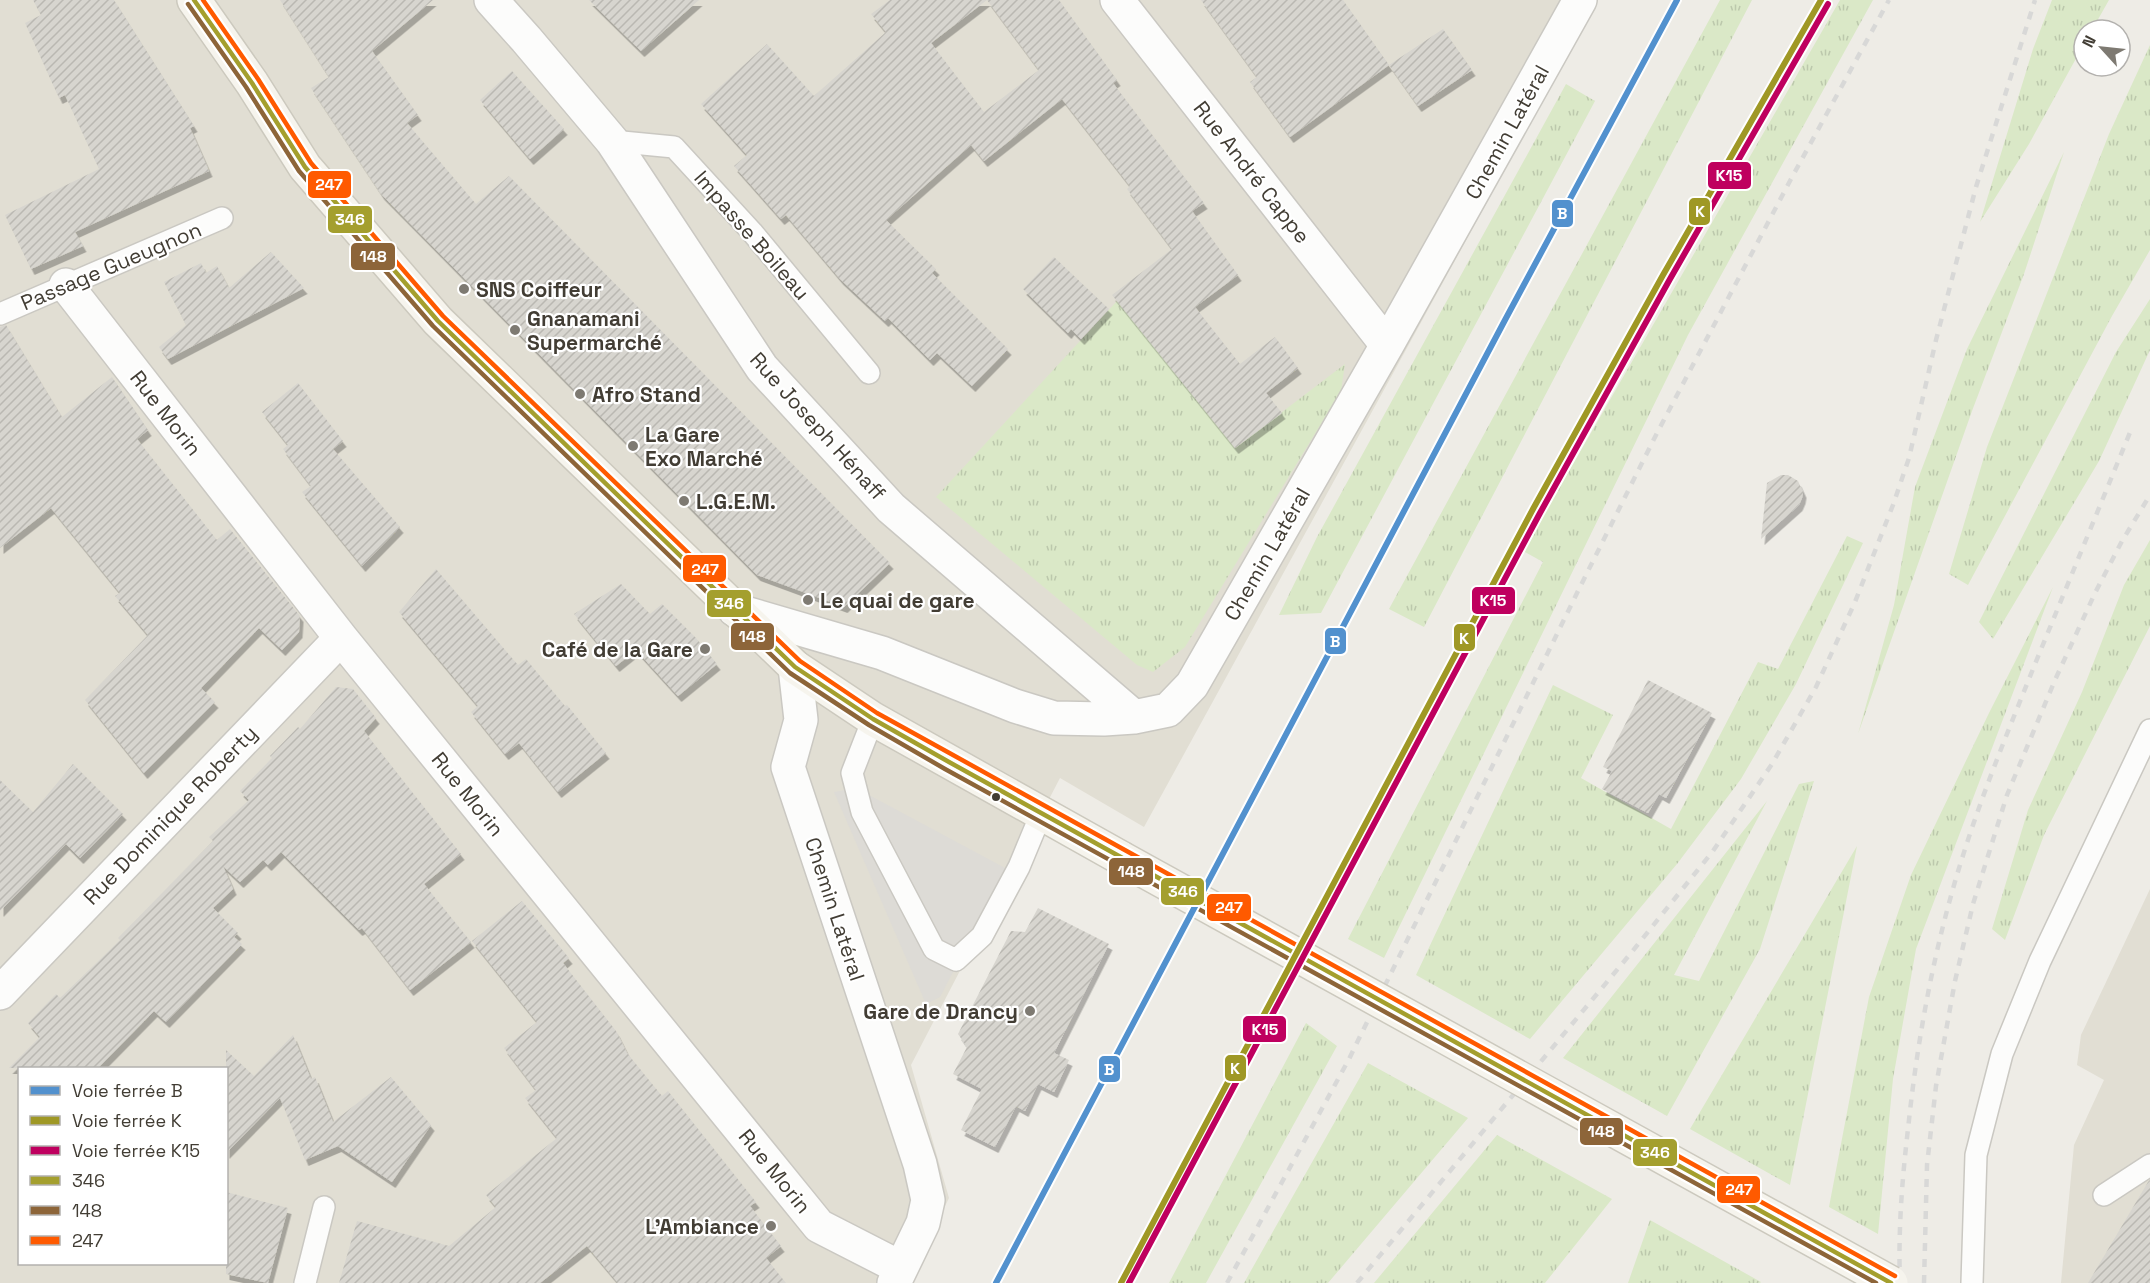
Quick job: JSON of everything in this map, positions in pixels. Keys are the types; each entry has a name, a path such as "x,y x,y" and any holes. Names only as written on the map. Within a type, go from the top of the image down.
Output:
{"main road":[{"path":"194,0 252,83 305,167 438,321 795,667 873,719 1041,814 1891,1283"}],"street":[{"name":"Rue Joseph Hénaff","path":"490,0 612,141 762,368 891,508 1134,717"},
{"name":"Rue André Cappe","path":"1117,0 1387,345"},
{"name":"Chemin Latéral","path":"735,610 882,653 1015,706 1054,718 1134,717 1168,710 1192,685 1387,345 1567,7"},
{"name":"Rue Morin","path":"66,285 341,638 819,1226 897,1275"},
{"name":"Rue Dominique Roberty","path":"0,993 341,638"},
{"name":"Chemin Latéral","path":"795,667 801,720 788,767 920,1164 928,1200 923,1223 897,1275"}],"lane":[{"name":"Impasse Boileau","path":"612,141 674,147 752,232 869,373"},
{"name":"Passage Gueugnon","path":"0,314 222,218"},
{"path":"873,719 852,773 862,812 934,949 956,960 982,936 1019,867 1041,814"},
{"path":"1972,1283 1976,1155 2002,1054 2040,961 2150,730"},
{"path":"2104,1195 2150,1165"},
{"path":"305,1283 324,1208"}],"shaded area":[{"path":"0,0 1598,0 1144,827 1060,778 911,1065 949,1198 907,1283 0,1283"},
{"name":"Gare de Drancy","path":"856,788 1007,869 940,997 926,1004 834,792"},
{"path":"2150,889 2150,1283 2061,1283 2074,1145 2104,1080 2077,1065 2081,1035"}],"green space":[{"path":"1720,0 1752,0 1424,627 1389,609"},
{"path":"1840,0 1873,0 1688,335 1384,958 1348,939 1543,562 1523,551"},
{"path":"2052,0 2109,0 2099,18 2072,18 2072,66 2029,144 1980,222 2033,49"},
{"path":"2150,45 2150,250 2112,316 1968,585 1949,574 1987,447 2109,134"},
{"path":"1566,84 1595,101 1321,613 1279,615 1317,537"},
{"path":"2064,152 2024,274 1972,411 1858,734 1894,605 1915,487 1967,349"},
{"path":"2150,299 2150,350 2099,461 1993,639 1979,622 2116,352"},
{"path":"1117,301 1235,448 1345,364 1341,391 1185,647 1153,672 1137,665 936,497"},
{"path":"1847,536 1863,543 1796,684 1741,779 1677,864 1530,1039 1416,975 1553,685 1613,715 1581,778 1671,829 1758,662 1778,669"},
{"path":"2150,540 2150,626 2044,835 2005,940 1992,929 2028,810 2082,692 2124,585"},
{"path":"2053,587 1916,949 1893,1079 1878,1234 1829,1207 1869,997 1911,875"},
{"path":"1814,781 1760,949 1667,1116 1563,1058 1767,801 1674,975 1699,981 1799,784"},
{"path":"1857,846 1790,1185 1690,1129"},
{"path":"1306,1023 1337,1046 1206,1283 1169,1283"},
{"path":"1368,1063 1468,1118 1328,1283 1244,1283"},
{"path":"1497,1135 1612,1199 1545,1283 1374,1283"},
{"path":"1650,1220 1761,1282 1628,1283"}],"building":[{"path":"33,0 114,0 194,126 190,128 209,171 75,232 83,246 31,269 5,215 99,169 65,95 59,98 25,23 41,15"},
{"path":"280,0 433,0 372,51 418,115 407,123 476,204 509,176 890,563 844,607 757,575 381,194 311,88 329,77"},
{"path":"589,0 699,0 641,51"},
{"path":"890,0 987,0 1059,0 1117,80 1113,83 1204,203 1192,211 1238,275 1195,307 1240,364 1275,337 1298,368 1266,393 1282,413 1235,448 1112,295 1172,249 1127,189 1130,186 1062,99 984,161 971,145 886,220 936,269 932,273 1008,349 972,386 937,353 930,360 888,318 885,321 840,279 786,215 781,219 734,166 747,155 701,104 767,44 814,96 886,32 871,14","holes":["987,0 1039,70 984,112 931,43"]},
{"path":"1201,0 1343,0 1389,65 1290,137 1250,82 1257,77"},
{"path":"1443,29 1472,70 1418,106 1389,65"},
{"path":"512,71 564,129 530,159 480,100"},
{"path":"271,252 304,288 168,359 159,347 186,325 164,282 201,263 206,273 217,266 229,288"},
{"path":"1054,257 1109,309 1081,339 1071,329 1068,333 1023,289"},
{"path":"6,325 62,417 112,377 148,430 137,439 217,540 230,529 300,616 299,632 282,650 259,628 201,688 215,702 144,773 85,700 148,635 115,596 120,593 51,508 0,548 0,327"},
{"path":"298,383 343,441 333,449 400,527 362,566 302,492 311,486 283,449 288,445 262,412"},
{"path":"1781,475 1788,475 1798,481 1803,492 1802,498 1799,505 1761,539 1767,483"},
{"path":"436,569 518,665 526,659 606,753 558,792 519,743 505,754 471,712 478,706 399,612"},
{"path":"621,584 650,614 662,604 696,638 717,664 678,696 636,650 616,666 574,614"},
{"path":"1648,680 1712,713 1666,798 1659,794 1648,813 1602,789 1612,771 1603,767"},
{"path":"336,687 353,689 376,718 364,731 461,854 424,884 471,942 410,990 362,928 359,930 281,852 268,865 263,860 240,882 223,866 233,889 213,908 238,933 234,937 242,944 166,1022 154,1011 99,1067 9,1068 40,1037 28,1023 56,994 60,998 120,940 118,938 213,841 209,837 249,800 240,791 298,727 300,729"},
{"path":"73,764 123,814 80,858 66,844 0,911 0,780 33,812"},
{"path":"522,901 569,958 563,963 616,1031 627,1053 662,1096 668,1091 756,1202 750,1206 781,1246 766,1258 786,1283 618,1283 587,1246 540,1283 339,1283 357,1221 449,1246 496,1207 486,1195 557,1138 525,1098 536,1090 504,1048 537,1022 472,941"},
{"name":"Gare de Drancy","path":"1038,908 1109,944 1054,1053 1069,1060 1054,1092 1038,1084 1025,1111 1016,1106 995,1147 961,1130 982,1089 953,1074 967,1047 958,1034 1011,931 1025,932"},
{"path":"293,1035 311,1079 315,1077 333,1122 391,1077 431,1125 392,1182 338,1146 305,1160 280,1098 228,1151 226,1050 254,1076"},
{"path":"2150,1180 2150,1283 2088,1283 2148,1182"},
{"path":"228,1193 288,1208 268,1283 226,1274"}],"railway":[{"path":"1227,1283 1349,1059 1657,433 1791,179 1889,0"},
{"path":"1357,1283 1713,851 1772,764 1816,687 1855,602 1909,458 1936,340 1976,187 2035,0"},
{"path":"1900,1283 1901,1206 1912,1093 1937,951 1955,881 1990,777 2131,430"},
{"path":"1924,1283 1927,1165 1936,1086 1955,981 1973,904 2007,795 2055,680 2095,593 2122,541 2150,495"}],"rail line":[{"name":"B","path":"996,1283 1505,320 1677,0"},
{"name":"K","path":"1121,1283 1533,509 1663,275 1821,0"},
{"name":"K15","path":"1129,1283 1540,513 1670,279 1828,4"}],"transit line":[{"name":"346","path":"194,0 252,83 305,167 438,321 795,667 873,719 949,762 1891,1283"},
{"name":"247","path":"203,0 258,79 311,163 443,316 800,661 877,713 1895,1276"},
{"name":"148","path":"188,4 246,87 299,171 433,326 790,673 869,725 945,769 1876,1283"}],"place":[{"name":"SNS Coiffeur","path":"464,289"},
{"name":"Gnanamani Supermarché","path":"515,330"},
{"name":"Afro Stand","path":"580,394"},
{"name":"La Gare Exo Marché","path":"633,446"},
{"name":"L.G.E.M.","path":"684,501"},
{"name":"Le quai de gare","path":"808,600"},
{"name":"Café de la Gare","path":"705,649"},
{"name":"Gare de Drancy","path":"1030,1011"},
{"name":"L'Ambiance","path":"771,1226"}]}
